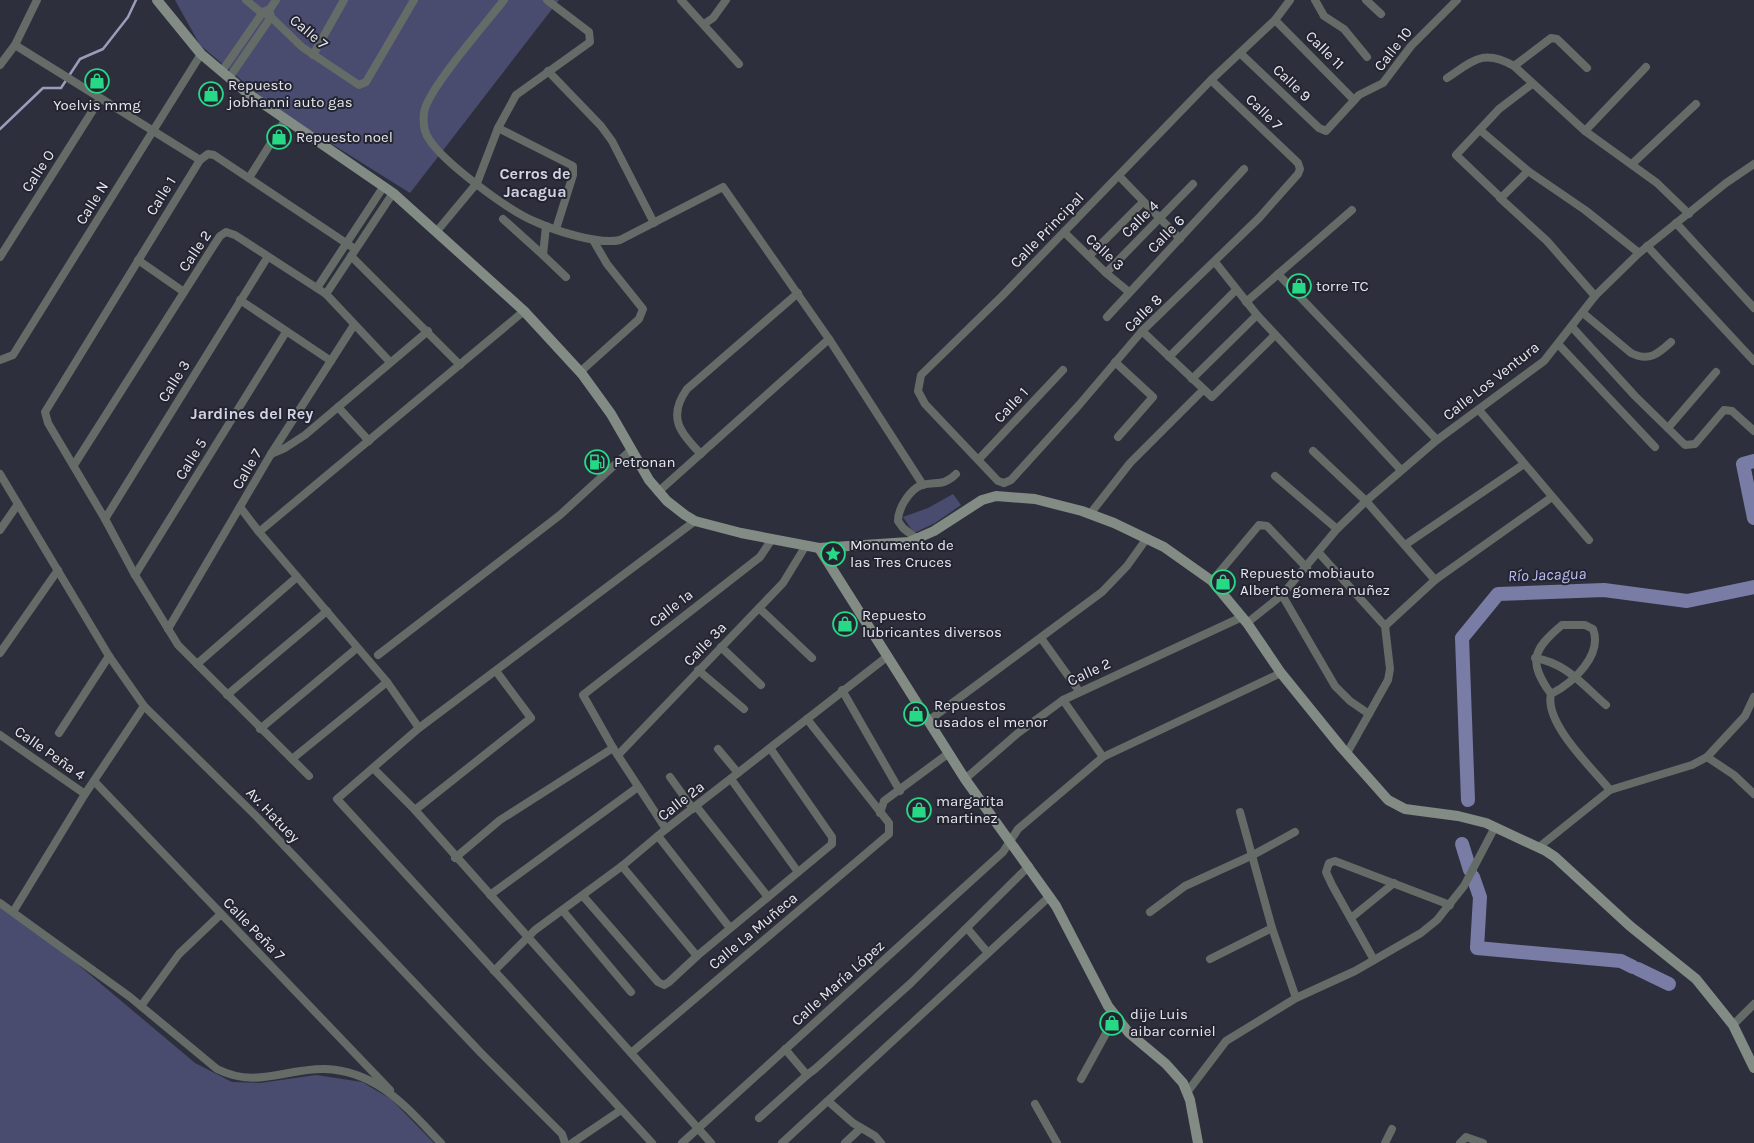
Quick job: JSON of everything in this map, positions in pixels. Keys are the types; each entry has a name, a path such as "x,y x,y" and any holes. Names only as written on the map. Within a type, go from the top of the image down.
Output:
{"street":[{"path":"0,65 15,45 37,0"},
{"path":"157,0 201,54 286,120 384,186 437,231 524,311 580,372 611,414 658,492 675,509 695,521 772,540 819,548 899,544 917,539 934,531 982,500 1004,495 1035,499 1090,514 1147,538 1180,557 1212,581 1245,620 1282,673 1382,795 1397,806 1475,820 1495,827 1538,847 1575,873 1630,926 1696,978 1733,1025 1754,1068"},
{"name":"Calle 7","path":"246,0 268,12 313,55 356,84 366,82 414,0"},
{"path":"226,74 276,0"},
{"path":"313,55 344,0"},
{"path":"504,0 431,94 424,109 424,123 430,140 447,159 506,205 535,222 593,240 614,242 620,240 723,187 830,339 923,485"},
{"path":"681,0 739,64"},
{"path":"704,24 713,18 726,0"},
{"name":"Calle Principal","path":"1004,483 998,481 925,404 918,391 919,379 1211,80 1276,20 1290,0"},
{"path":"1315,0 1324,16 1344,29 1367,57"},
{"path":"1366,0 1381,14"},
{"name":"Calle 10","path":"1326,131 1354,100 1383,84 1411,46 1456,0"},
{"path":"437,231 477,183 498,128 516,95 588,45 592,39 590,32 552,2"},
{"name":"Calle 11","path":"1276,20 1354,100"},
{"path":"1514,66 1551,38 1557,39 1587,68"},
{"path":"15,45 100,100 200,160 211,154 355,249"},
{"name":"Calle 9","path":"1240,53 1319,128 1326,131"},
{"name":"Calle N","path":"0,360 12,355 201,54"},
{"path":"1447,78 1475,59 1488,56 1502,59 1514,66 1585,131 1657,183 1689,214"},
{"path":"1585,131 1646,67"},
{"path":"548,71 602,126 612,141 654,223"},
{"name":"Calle 7","path":"1211,80 1298,163"},
{"path":"1532,84 1499,109 1456,153 1456,157 1547,241 1594,296"},
{"name":"Calle O","path":"0,257 100,100"},
{"path":"1632,164 1696,104"},
{"path":"249,178 286,120"},
{"path":"498,128 573,166 573,175 556,229"},
{"path":"1480,130 1528,171 1585,210 1639,253"},
{"name":"Calle 1","path":"74,465 48,423 45,412 200,160"},
{"name":"Calle 8","path":"1004,483 1017,473 1142,331 1215,262 1292,181 1299,172 1298,163"},
{"name":"Calle Los Ventura","path":"1245,620 1282,595 1319,553 1337,529 1401,470 1437,440 1533,370 1559,345 1594,296 1639,253 1726,183 1754,164"},
{"name":"Calle 6","path":"1107,317 1128,292 1244,169"},
{"path":"1500,198 1528,171"},
{"path":"1119,176 1180,239"},
{"name":"Calle 4","path":"1106,273 1193,184"},
{"path":"317,288 384,186"},
{"path":"326,294 392,193"},
{"path":"1089,256 1143,202"},
{"path":"1246,302 1352,210"},
{"path":"503,219 566,276"},
{"path":"1676,223 1754,308"},
{"path":"543,255 546,226"},
{"name":"Calle 2","path":"74,465 223,233 230,232 326,294 390,362"},
{"name":"Calle 3","path":"1064,232 1128,292"},
{"path":"580,372 639,319 643,309 607,264 593,240"},
{"path":"1647,246 1754,361"},
{"path":"351,256 460,365"},
{"name":"Calle 3","path":"105,519 240,300 268,258"},
{"path":"138,260 184,292"},
{"path":"1215,262 1236,290 1275,335 1401,470"},
{"path":"1278,274 1437,440"},
{"path":"1169,357 1236,290"},
{"path":"701,454 683,436 680,429 677,410 680,398 687,389 798,293"},
{"path":"240,300 331,361"},
{"path":"259,532 524,311"},
{"path":"1582,313 1631,353 1640,357 1649,358 1657,355 1671,342"},
{"path":"1192,379 1258,315"},
{"name":"Calle 7","path":"168,629 271,454 354,325"},
{"path":"1572,327 1635,396 1685,445 1692,446 1724,410 1728,409 1754,431"},
{"path":"1142,331 1209,396 1216,395 1275,335"},
{"name":"Calle 5","path":"135,575 286,332"},
{"path":"271,454 285,448 305,435 428,332"},
{"path":"658,492 830,339"},
{"path":"1559,345 1655,447"},
{"path":"1115,362 1153,397 1118,437"},
{"name":"Calle 1","path":"979,459 1063,370"},
{"path":"1668,428 1716,372"},
{"path":"1090,514 1130,464 1203,390"},
{"path":"338,407 369,441"},
{"path":"1479,410 1589,540"},
{"path":"378,656 560,515 632,450"},
{"path":"1313,452 1366,501 1435,580"},
{"path":"1405,545 1524,464"},
{"path":"74,465 135,575 178,645 309,776"},
{"name":"Av. Hatuey","path":"0,474 109,656 144,706 257,817 481,1053 562,1134 565,1143"},
{"path":"917,539 903,528 898,521 898,515 907,499 923,485 944,483 956,474"},
{"path":"1275,476 1337,529"},
{"path":"1004,483 1004,495"},
{"path":"1385,626 1435,580 1552,497"},
{"path":"0,530 18,504"},
{"path":"240,507 297,578 387,682 419,728"},
{"path":"652,1143 337,799 419,728 695,521"},
{"path":"1212,581 1259,525 1267,526 1306,568"},
{"path":"928,721 1102,592 1127,566 1147,538"},
{"name":"Calle 1a","path":"615,752 583,695 760,557 772,540"},
{"name":"Calle 3a","path":"456,858 500,820 615,752 783,583 805,547"},
{"path":"819,548 965,780 1050,896 1115,1017 1129,1033 1166,1064 1188,1091 1198,1143"},
{"path":"1319,553 1385,626 1390,673 1386,685 1347,753"},
{"path":"0,653 58,570"},
{"path":"197,664 297,578"},
{"path":"1282,595 1335,686 1369,714"},
{"path":"759,608 812,658"},
{"path":"227,695 327,611"},
{"name":"Calle 2","path":"965,780 1018,733 1063,700 1079,691 1245,620"},
{"path":"1551,694 1574,677 1594,653 1596,645 1594,629 1584,625 1562,625 1545,641 1535,658 1536,669 1551,694 1550,709 1556,724 1610,790"},
{"path":"1041,638 1079,691"},
{"path":"721,647 761,685"},
{"path":"260,728 357,648"},
{"path":"59,733 109,656"},
{"name":"Calle 2a","path":"494,971 528,936 622,866 666,828 888,656"},
{"path":"1535,658 1556,663 1606,705"},
{"path":"698,670 744,709"},
{"path":"415,810 531,718 496,671"},
{"name":"Calle María López","path":"682,1143 1003,852 1018,829 1103,757 1282,673"},
{"path":"292,759 387,682"},
{"path":"842,690 900,791"},
{"path":"1538,847 1610,790 1692,765 1707,757 1745,716 1754,697"},
{"path":"1063,700 1103,757"},
{"path":"12,912 85,794 144,706"},
{"path":"807,719 880,813"},
{"name":"Calle Peña 4","path":"0,735 85,794"},
{"path":"583,896 660,984 669,982 697,956 830,845 833,840 770,748"},
{"path":"718,749 738,773"},
{"path":"615,752 666,828"},
{"path":"880,813 884,801 949,753"},
{"path":"1707,757 1734,776 1754,794"},
{"path":"373,768 415,810 711,1143"},
{"path":"670,777 768,897"},
{"path":"731,779 798,872"},
{"name":"Calle Peña 7","path":"94,781 441,1143"},
{"path":"490,895 638,787"},
{"path":"1240,812 1272,928 1296,998"},
{"name":"Calle La Muñeca","path":"631,1052 886,838 890,829 880,813"},
{"path":"1188,1091 1226,1041 1296,998 1355,972 1421,933 1450,905 1473,870 1495,827"},
{"path":"1150,912 1185,886 1253,856 1295,832"},
{"path":"658,836 730,928"},
{"path":"1374,960 1326,872 1329,863 1335,860 1450,905"},
{"path":"622,866 697,956"},
{"path":"759,1118 912,983 1029,866"},
{"path":"1350,918 1394,884"},
{"path":"782,1143 1050,896"},
{"path":"0,903 141,1006 217,1069 232,1076 249,1079 324,1069 360,1076 395,1095"},
{"path":"563,911 632,992"},
{"path":"141,1006 180,954 221,914"},
{"path":"966,928 988,953"},
{"path":"1210,959 1272,928"},
{"path":"1733,1025 1754,1004"},
{"path":"1081,1079 1115,1017"},
{"path":"785,1049 807,1075"},
{"path":"828,1101 860,1128 875,1136 881,1143"},
{"path":"1035,1104 1058,1143"},
{"path":"572,1143 621,1110"},
{"path":"845,1143 860,1128"},
{"path":"1385,1143 1392,1129"},
{"path":"1460,1143 1466,1137 1484,1143"}],"shaded area":[{"path":"175,0 559,0 410,193 276,109 200,45"},
{"path":"953,494 961,505 935,523 914,533 903,517 928,508"},
{"path":"0,908 63,952 195,1063 232,1082 260,1083 316,1075 362,1082 391,1099 434,1143 0,1143"}],"waterway":[{"path":"0,129 43,88 61,88 80,59 103,49 128,17 136,0"},
{"name":"Río Jacagua","path":"1754,461 1743,464 1754,518"},
{"name":"Río Jacagua","path":"1468,800 1462,638 1498,594 1604,590 1687,601 1754,587"},
{"name":"Río Jacagua","path":"1462,844 1470,870"},
{"name":"Río Jacagua","path":"1473,877 1480,897 1477,948 1621,961 1633,967"},
{"name":"Río Jacagua","path":"1638,969 1669,984"}],"place":[{"name":"Yoelvis mmg","path":"97,81"},
{"name":"Repuesto jobhanni auto gas","path":"211,94"},
{"name":"Repuesto noel","path":"279,137"},
{"name":"torre TC","path":"1299,286"},
{"name":"Petronan","path":"597,462"},
{"name":"Monumento de las Tres Cruces","path":"833,554"},
{"name":"Repuesto mobiauto Alberto gomera nuñez","path":"1223,582"},
{"name":"Repuesto lubricantes diversos","path":"845,624"},
{"name":"Repuestos usados el menor","path":"916,714"},
{"name":"margarita martinez","path":"919,810"},
{"name":"dije Luis aibar corniel","path":"1112,1023"}],"district":[{"name":"Cerros de Jacagua","path":"535,182"},
{"name":"Jardines del Rey","path":"252,413"}]}
